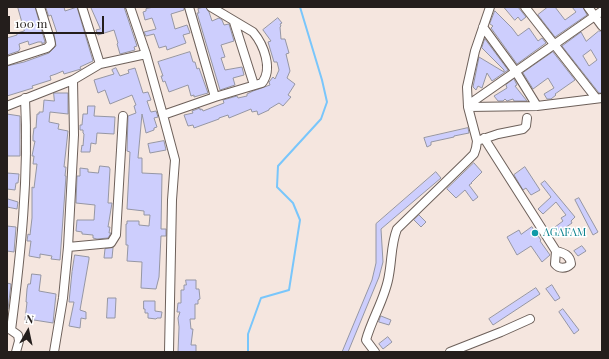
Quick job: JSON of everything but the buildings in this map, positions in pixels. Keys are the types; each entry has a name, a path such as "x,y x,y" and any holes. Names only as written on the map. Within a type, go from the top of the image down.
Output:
{"street":[{"path":"7,61 47,48 51,44 40,7"},
{"path":"82,7 100,64"},
{"path":"130,7 146,54 175,160 169,352"},
{"path":"189,7 214,97"},
{"path":"163,115 214,97 254,86 262,83 266,78 267,64 264,50 258,38 253,32 211,7"},
{"path":"490,7 475,51 467,87 468,106 481,140 556,251"},
{"path":"525,7 599,98"},
{"path":"588,7 598,14 602,26"},
{"path":"468,106 598,14"},
{"path":"234,22 254,86"},
{"path":"483,27 516,72 537,106"},
{"path":"7,106 73,80 100,64 146,54"},
{"path":"54,352 63,298 68,247 74,135 73,80"},
{"path":"16,352 19,341 18,335 9,329 20,259 24,192 26,124 25,98"},
{"path":"468,106 537,106 599,98"},
{"path":"68,247 110,244 114,240 116,235 123,116"},
{"path":"375,352 366,340 389,276 393,238 397,229 474,154 481,140 498,134 523,130 526,126 527,118"},
{"path":"450,352 530,319"}],"waterway":[{"path":"248,352 248,334 261,298 289,290 300,220 293,203 277,187 278,166 321,119 327,102 322,80 300,7"}],"place":[{"name":"AGAFAM","path":"535,233"}]}
